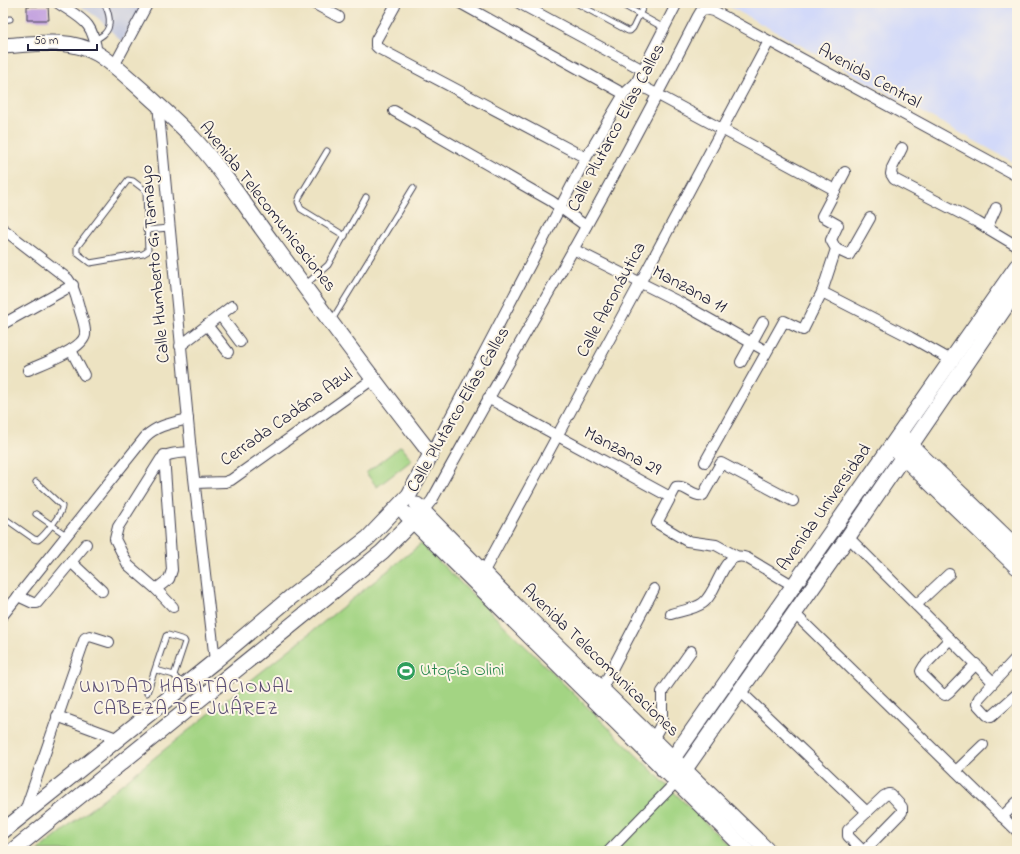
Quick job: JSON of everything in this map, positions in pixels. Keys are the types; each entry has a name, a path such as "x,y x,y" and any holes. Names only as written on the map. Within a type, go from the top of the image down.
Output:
{"street":[{"name":"Avenida Telecomunicaciones","path":"58,3 86,22 90,27 96,47 114,66 158,104 193,138 221,172 373,379 431,454"},
{"path":"114,66 148,3"},
{"path":"313,3 339,17"},
{"path":"460,3 624,94"},
{"path":"519,3 643,70"},
{"name":"Calle Plutarco Elías Calles","path":"3,831 215,661 291,597 368,538 409,495 586,158 624,94 636,83 677,3"},
{"path":"395,6 376,40 376,46 378,48 586,158"},
{"name":"Calle Plutarco Elías Calles","path":"12,851 382,552 432,500 586,226 658,94 698,16 701,11 705,9"},
{"name":"Avenida Central","path":"705,9 714,11 1017,176"},
{"name":"Calle Aeronáutica","path":"483,573 769,42"},
{"path":"3,46 48,43 68,44 84,48 96,47"},
{"path":"636,83 835,190"},
{"name":"Calle Humberto G. Tamayo","path":"158,104 180,346 215,661"},
{"path":"394,110 551,201 560,209 586,226"},
{"path":"902,148 892,168 891,174 894,179 987,228 1017,246"},
{"path":"846,172 822,216 838,225 831,240 836,249 849,255 870,218"},
{"path":"987,228 996,208"},
{"path":"3,228 62,273 73,285 84,325 85,335 81,343 71,350 28,370"},
{"name":"Manzana 11","path":"573,249 679,302 766,351"},
{"path":"704,462 784,321 803,330 822,292 836,249"},
{"name":"Avenida Universidad","path":"664,771 1017,266"},
{"path":"3,324 73,285"},
{"name":"Avenida Universidad","path":"680,776 848,537 1017,290"},
{"path":"822,292 910,337 951,360"},
{"path":"180,346 232,306"},
{"path":"220,315 240,342"},
{"path":"742,362 763,322"},
{"path":"207,325 228,352"},
{"path":"71,350 84,375"},
{"name":"Cerrada Cadána Azul","path":"195,483 225,482 232,480 373,379"},
{"name":"Manzana 29","path":"488,398 557,437 670,497"},
{"path":"3,615 146,436 153,429 188,420"},
{"path":"895,440 1017,567"},
{"path":"906,451 1017,548"},
{"path":"173,607 156,589 128,565 116,543 115,535 118,527 164,456 191,452"},
{"path":"156,589 169,579 172,570 164,456"},
{"path":"793,501 721,463 703,496 698,496 679,487 674,490 656,523 687,540 716,545 736,556 747,558 794,586"},
{"name":"Avenida Telecomunicaciones","path":"409,495 418,516 664,771 680,776 768,851"},
{"name":"Avenida Telecomunicaciones","path":"399,506 418,516 483,573 601,690 673,758 680,776 747,851"},
{"path":"848,537 993,682"},
{"path":"18,596 32,603 38,603 86,544"},
{"path":"671,614 702,604 709,597 727,564 736,556"},
{"path":"71,562 102,591"},
{"path":"916,605 949,574"},
{"path":"601,690 654,589"},
{"path":"794,613 1017,831"},
{"path":"23,815 85,638 90,636 109,642"},
{"path":"950,639 921,671 923,675 941,693 945,694 949,692 976,664"},
{"path":"652,739 662,723 662,692 691,651"},
{"path":"1017,657 978,698 978,706 989,716 993,716 1017,694"},
{"path":"740,690 867,812"},
{"path":"57,716 119,738"},
{"path":"956,771 983,745"},
{"path":"609,851 680,776"},
{"path":"54,790 67,807"},
{"path":"888,794 903,808 901,813 864,851 848,836 847,832 884,796 888,794"},
{"path":"1002,817 1017,802"}],"lane":[{"path":"96,47 105,33 110,20 104,3"},
{"path":"576,3 628,31 633,28 645,3"},
{"path":"619,3 664,28"},
{"path":"3,20 10,19"},
{"path":"326,151 298,202 301,209 345,236"},
{"path":"128,180 133,181 146,191 146,230 148,251 144,254 90,263 77,253 78,247 128,180"},
{"path":"331,322 413,188"},
{"path":"304,286 328,265 366,197"},
{"path":"146,230 169,228"},
{"path":"8,520 34,539 38,540 62,511 62,506 36,482"},
{"path":"36,514 66,535"},
{"path":"147,692 156,670 155,668 166,636 168,635 186,642 174,675"},
{"path":"156,670 174,675 184,686"}],"shaded area":[{"path":"76,3 144,3 122,42 98,18"},
{"path":"723,3 1017,3 1017,164"}],"green space":[{"path":"401,446 412,460 377,487 366,473"},
{"name":"Utopía Olini","path":"421,544 734,851 38,851"}],"building":[{"path":"27,6 48,6 49,20 27,20"}],"place":[{"name":"Utopía Olini","path":"406,671"}],"district":[{"name":"UNIDAD HABITACIONAL CABEZA DE JUÁREZ","path":"186,698"}]}
